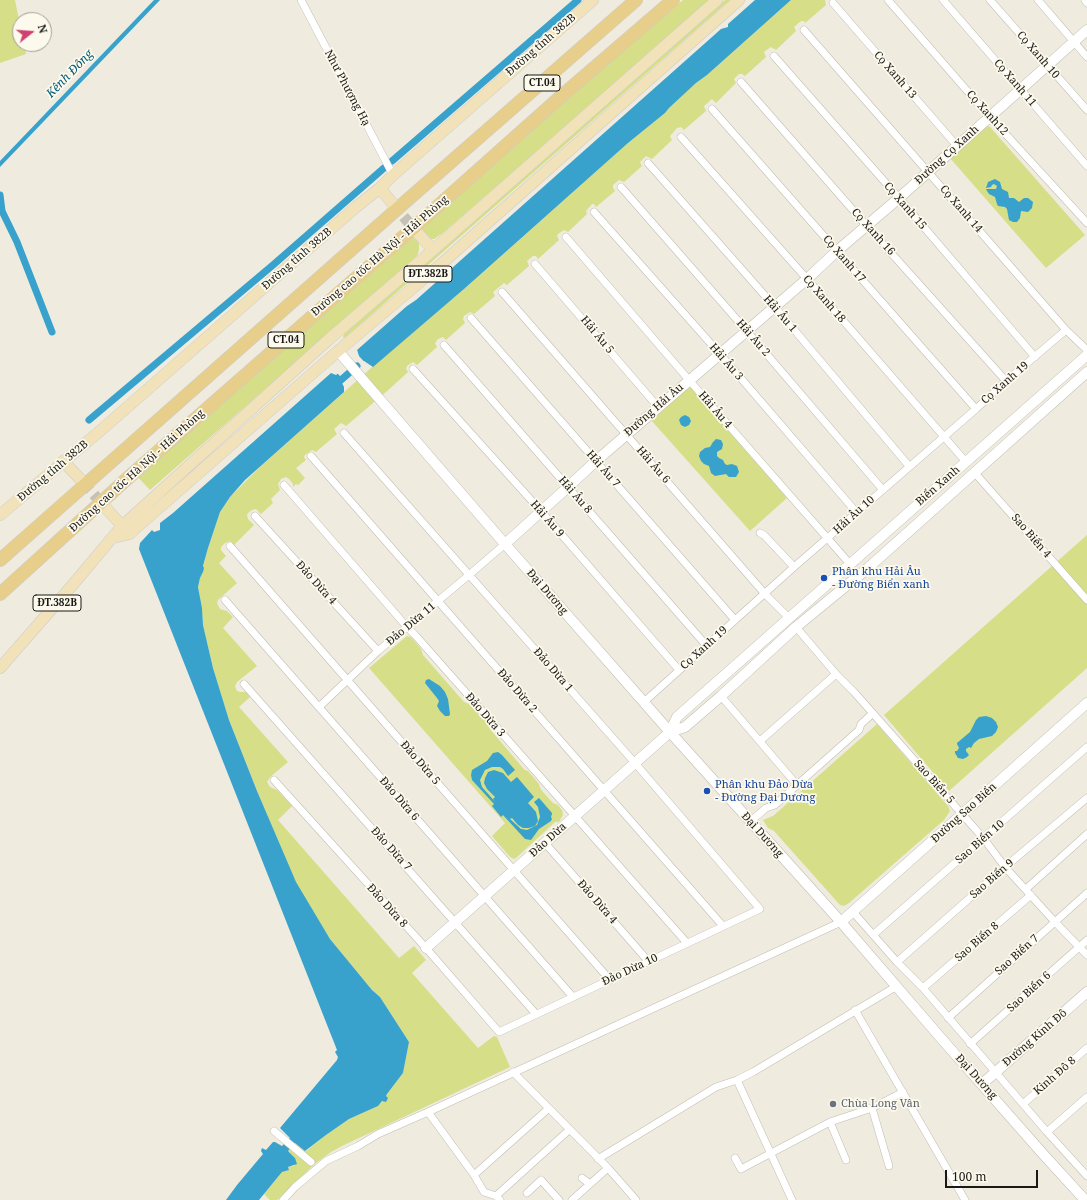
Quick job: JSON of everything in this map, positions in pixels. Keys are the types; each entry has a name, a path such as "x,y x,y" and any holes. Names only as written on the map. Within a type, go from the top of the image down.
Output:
{"highway":[{"path":"448,165 631,0"},
{"name":"Đường cao tốc Hà Nội - Hải Phòng","path":"0,560 636,0"},
{"name":"Đường cao tốc Hà Nội - Hải Phòng","path":"0,594 129,477 558,99 673,0"},
{"path":"558,99 678,0"}],"main road":[{"name":"Đường tỉnh 382B","path":"0,515 100,431 356,207 380,188 593,0"},
{"name":"ĐT.382B","path":"126,530 328,340 433,250 717,0"},
{"name":"ĐT.382B","path":"0,668 112,538 126,530 341,355 440,265 739,0"},
{"path":"380,188 394,204"},
{"path":"414,229 433,250"},
{"path":"328,340 341,355"},
{"path":"63,461 82,482"},
{"path":"104,505 126,530"}],"street":[{"name":"Như Phượng Hạ","path":"301,0 393,175"},
{"name":"Cọ Xanh12","path":"888,0 990,117 1087,223"},
{"name":"Cọ Xanh 11","path":"943,0 1087,166"},
{"name":"Cọ Xanh 10","path":"990,0 1087,110"},
{"path":"1038,0 1087,57"},
{"name":"Cọ Xanh 13","path":"833,3 957,146"},
{"name":"Cọ Xanh 14","path":"804,30 1066,330 1087,350"},
{"name":"Đường Cọ Xanh","path":"807,279 1087,30"},
{"name":"Cọ Xanh 15","path":"774,56 899,198 1035,357"},
{"name":"Cọ Xanh 16","path":"741,82 866,225 1006,381"},
{"name":"Cọ Xanh 17","path":"712,109 976,409"},
{"name":"Cọ Xanh 18","path":"680,137 807,279 966,462"},
{"name":"Hải Âu 1","path":"648,163 774,307 909,466"},
{"name":"Hải Âu 2","path":"621,187 883,490"},
{"name":"Hải Âu 3","path":"594,212 720,354 857,513"},
{"name":"Hải Âu 4","path":"566,237 850,564"},
{"name":"Hải Âu 5","path":"535,264 658,407"},
{"name":"Đường Hải Âu","path":"505,544 596,461 746,330 807,279"},
{"name":"Hải Âu 6","path":"502,292 765,594 789,618"},
{"name":"Hải Âu 7","path":"471,318 735,620"},
{"name":"Cọ Xanh 19","path":"944,436 1066,330"},
{"name":"Hải Âu 8","path":"444,345 706,645"},
{"name":"Đại Dương","path":"341,355 670,732 841,922 940,1037 1085,1200"},
{"name":"Biển Xanh","path":"670,732 677,717 1087,355"},
{"name":"Hải Âu 9","path":"413,369 541,511 679,670"},
{"name":"Biển Xanh","path":"670,732 685,727 721,696 796,627 868,568 1087,372"},
{"name":"Đảo Dừa 1","path":"344,433 635,763 760,909"},
{"name":"Hải Âu 10","path":"765,594 944,436"},
{"name":"Đảo Dừa 2","path":"311,456 723,926"},
{"path":"966,462 974,472"},
{"name":"Sao Biển 4","path":"974,472 1087,600"},
{"name":"Đảo Dừa 3","path":"284,485 407,627 687,943"},
{"name":"Đảo Dừa 4","path":"255,516 378,651"},
{"path":"760,533 764,535 794,567"},
{"name":"Đảo Dừa 11","path":"319,707 378,651 505,544"},
{"name":"Đảo Dừa 5","path":"230,546 610,980"},
{"name":"Cọ Xanh 19","path":"644,702 706,645 765,594"},
{"name":"Đảo Dừa 6","path":"225,600 573,997"},
{"path":"789,618 796,627"},
{"name":"Sao Biển 5","path":"796,627 836,674 984,839 1006,867 1087,955"},
{"path":"760,741 836,674"},
{"name":"Đảo Dừa 7","path":"244,684 536,1014"},
{"path":"721,696 798,785"},
{"name":"Đường Sao Biển","path":"841,922 1087,703"},
{"path":"750,822 766,808 775,804 798,785 859,730 861,724 872,714"},
{"name":"Đảo Dừa","path":"426,948 670,732"},
{"name":"Sao Biển 10","path":"873,935 1087,747"},
{"name":"Đảo Dừa 8","path":"274,780 426,948 499,1032"},
{"name":"Sao Biển 9","path":"897,962 1087,798"},
{"path":"1026,889 1087,834"},
{"name":"Đảo Dừa 4","path":"545,843 649,962"},
{"name":"Sao Biển 7","path":"948,1018 1087,893"},
{"name":"Sao Biển 8","path":"922,988 1031,895"},
{"name":"Đảo Dừa 10","path":"499,1032 760,909"},
{"path":"853,912 922,988 1087,1176"},
{"path":"283,1200 295,1187 326,1161 358,1146 378,1134 841,922"},
{"name":"Sao Biển 6","path":"970,1044 1087,940"},
{"path":"598,1159 716,1087 737,1080 753,1072 897,986"},
{"name":"Đường Kinh Đô","path":"982,1084 1087,992"},
{"path":"855,1010 965,1200"},
{"name":"Kinh Đô 8","path":"1023,1104 1087,1048"},
{"path":"514,1072 548,1109 608,1168 636,1200"},
{"path":"737,1080 772,1153 792,1200"},
{"path":"735,1158 741,1169 830,1122 872,1108 903,1092"},
{"path":"1047,1132 1087,1097"},
{"path":"872,1108 889,1166"},
{"path":"474,1175 548,1109"},
{"path":"428,1112 474,1175 484,1192 498,1198 569,1130"},
{"path":"830,1122 846,1160"},
{"path":"274,1131 311,1162"},
{"path":"572,1200 608,1168"},
{"path":"582,1178 590,1184"},
{"path":"527,1193 541,1180 559,1200"}],"green space":[{"path":"0,0 15,0 17,12 12,12 12,52 26,52 26,54 0,63"},
{"path":"683,0 710,0 443,233 434,239 430,239 416,227"},
{"path":"725,0 730,0 346,337 343,338 344,334"},
{"path":"791,0 825,0 826,5 805,23 804,21 801,21 794,27 796,31 776,50 771,47 765,51 766,57 745,76 739,74 734,79 736,83 716,103 712,99 704,106 706,111 684,130 681,127 677,128 670,136 672,140 652,159 646,156 640,162 642,166 624,182 619,180 613,185 615,191 596,207 592,204 586,211 587,214 568,232 564,230 558,234 557,236 559,240 538,259 536,256 533,256 527,261 529,266 507,285 504,283 493,292 495,296 474,314 470,312 464,316 463,319 465,323 446,340 443,337 438,339 435,343 437,347 417,365 413,362 407,366 406,368 408,372 386,392 346,426 341,423 334,429 337,434 316,452 312,450 305,455 304,457 306,460 296,468 305,478 298,485 296,484 293,487 293,484 286,477 281,479 278,484 280,490 271,499 273,503 261,514 256,509 248,513 248,519 254,525 234,545 230,541 221,547 221,550 226,556 219,563 237,583 218,600 217,603 220,609 227,611 233,617 223,628 257,666 237,682 235,686 237,691 246,692 250,697 239,707 288,762 270,777 267,782 270,787 277,790 292,806 278,820 399,958 414,946 426,960 412,973 478,1048 494,1036 497,1037 510,1067 331,1152 316,1163 277,1200 270,1200 264,1194 282,1172 289,1170 288,1167 294,1166 295,1158 288,1151 295,1143 306,1151 349,1119 378,1106 403,1073 409,1042 380,997 372,990 330,939 295,882 229,720 213,668 203,625 202,608 198,587 208,548 220,512 230,497 261,466 370,369 464,289 628,143 665,113 696,83 707,75"},
{"path":"988,126 1085,235 1046,268 950,158"},
{"path":"412,230 419,243 417,256 150,490 135,474"},
{"path":"690,387 695,390 699,397 787,498 750,531 651,420"},
{"path":"1087,535 1087,668 949,791 884,715"},
{"path":"407,636 411,637 421,649 423,655 464,702 469,704 488,724 490,729 522,767 528,771 539,784 543,792 562,810 563,815 559,822 555,822 514,859 510,857 492,836 505,823 369,668"},
{"path":"877,724 948,806 950,811 944,820 844,906 840,905 774,831 768,828 763,820 773,816"}],"water":[{"path":"154,0 160,0 0,167 0,161"},
{"path":"755,0 791,0 707,75 696,83 665,113 628,143 464,289 373,367 364,361 340,379 344,387 344,392 245,480 230,497 220,512 208,548 198,587 202,608 203,625 213,668 229,720 257,791 296,882 330,939 372,990 380,997 409,1042 403,1073 387,1094 386,1096 388,1098 386,1102 382,1101 378,1106 349,1119 305,1151 295,1143 288,1151 295,1158 297,1164 288,1167 289,1170 282,1172 259,1200 226,1200 263,1154 261,1151 262,1148 266,1150 273,1142 282,1146 290,1138 280,1128 338,1057 335,1052 337,1050 139,549 140,543 152,530 154,532 160,530 160,523 331,373 336,375 359,356 357,350 407,306 416,300 721,29 728,27 728,24"},
{"path":"995,179 1000,182 1002,189 1008,192 1009,198 1014,198 1019,202 1024,198 1028,198 1033,202 1032,208 1028,212 1021,211 1020,218 1017,222 1009,220 1007,209 1005,207 998,206 995,197 987,191 986,189 996,189 997,186 994,184 991,187 986,188 988,182"},
{"path":"685,415 689,417 691,421 689,425 685,427 681,425 679,420"},
{"path":"716,439 721,440 723,444 722,449 717,452 717,456 727,465 732,464 737,466 739,472 736,477 729,477 726,474 715,476 711,473 709,466 701,461 699,456 700,452 705,448 710,447"},
{"path":"429,679 440,686 445,692 448,699 449,716 445,716 437,706 439,701 425,683 426,680"},
{"path":"986,716 992,718 996,722 998,727 996,732 992,736 979,739 971,748 969,747 966,749 969,755 967,757 963,759 958,758 955,753 955,751 959,748 957,743 970,732 979,717"},
{"path":"498,752 515,770 508,776 500,767 492,767 485,770 480,780 482,787 496,803 493,799 495,797 487,789 484,783 488,772 494,770 503,773 511,782 517,777 534,797 528,803 536,812 538,821 535,826 537,825 540,817 538,807 534,802 539,798 552,813 551,821 539,829 531,840 525,839 503,815 501,817 492,806 494,804 472,780 472,770 487,761 493,753","holes":["512,818 523,828 535,826 527,830 521,829 510,819"]}],"pier":[{"path":"357,350 358,355 370,368 364,364 343,379 336,372 356,356 355,351"}],"waterway":[{"path":"392,161 578,0"},
{"path":"89,420 273,265 384,168"},
{"path":"0,195 2,211 17,242 52,332"},
{"path":"333,387 357,366"}],"tunnel":[{"path":"393,204 414,229"},
{"path":"83,482 103,505"}],"place":[{"name":"Phân khu Hải Âu - Đường Biển xanh","path":"824,578"},
{"name":"Phân khu Đảo Dừa - Đường Đại Dương","path":"707,791"},
{"name":"Chùa Long Vân","path":"833,1104"}],"water label":[{"name":"Kênh Đông","path":"70,74"}]}
